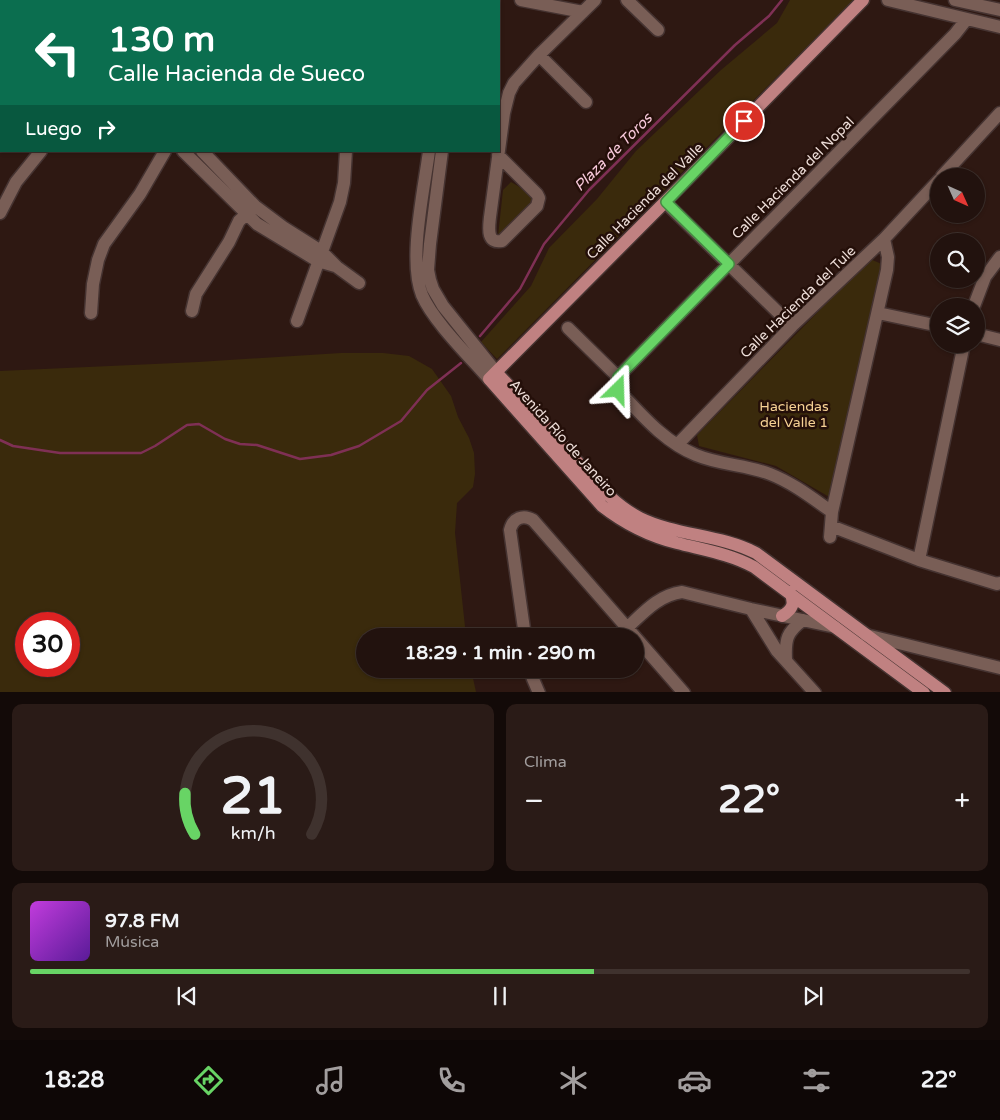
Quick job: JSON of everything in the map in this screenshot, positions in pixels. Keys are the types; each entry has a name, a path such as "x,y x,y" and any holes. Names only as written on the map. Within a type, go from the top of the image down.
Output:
{"main road":[{"name":"Calle Hacienda del Valle","path":"493,375 666,202 863,0"},
{"name":"Avenida Río de Janeiro","path":"493,375 602,506 618,518 647,533 676,543 717,552 741,560 754,567 924,692"},
{"name":"Avenida Río de Janeiro","path":"493,375 604,492 626,510 650,523 741,546 771,564 944,692"},
{"path":"782,616 793,605 794,600 790,592"}],"street":[{"path":"521,0 584,6"},
{"path":"500,141 504,113 509,93 514,83 584,6 595,0"},
{"path":"627,0 658,30"},
{"path":"888,0 1000,28"},
{"path":"955,0 1000,10"},
{"name":"Calle Hacienda del Nopal","path":"618,377 955,34 966,20"},
{"path":"539,56 586,102"},
{"path":"949,168 1000,113"},
{"path":"0,213 16,182 40,152"},
{"path":"91,313 93,284 98,260 104,244 140,194 164,152"},
{"path":"184,152 250,210 283,227 319,256 359,283"},
{"path":"203,152 250,210"},
{"path":"297,321 340,202 344,183 346,152"},
{"name":"Avenida Río de Janeiro","path":"429,152 416,245 416,270 419,286 432,312 493,375"},
{"name":"Avenida Río de Janeiro","path":"442,152 430,244 428,270 430,280 442,306 493,375"},
{"path":"498,152 498,155 488,231 489,236 495,242 502,241 537,206 539,198 498,155"},
{"name":"Calle Hacienda del Tule","path":"677,445 792,326 884,240 930,190"},
{"path":"666,202 792,326"},
{"path":"192,311 196,294 229,242 239,221 250,210"},
{"path":"884,240 888,264 832,512 830,532 998,583"},
{"path":"977,298 986,277 1000,257"},
{"path":"878,313 930,324"},
{"path":"568,328 618,377 616,386 618,390 662,434 677,445 697,455 782,479 832,512"},
{"path":"985,336 1000,340"},
{"path":"920,560 962,353"},
{"path":"524,628 510,530 515,520 521,517 528,517 533,520 629,628"},
{"path":"634,628 658,610 667,597 682,592 836,627 1000,668"},
{"path":"752,609 768,638 814,692"},
{"path":"768,638 773,623 782,616"},
{"path":"786,659 785,646 787,637 793,627 803,620"},
{"path":"644,645 684,692"},
{"path":"534,678 539,692"}],"green space":[{"path":"790,0 853,0 497,359 481,342 531,286 549,248 597,199 636,151 721,70 777,23"},
{"path":"511,182 534,198 535,211 498,236 503,190"},
{"name":"Haciendas del Valle 1","path":"870,259 884,265 831,498 776,466 699,446 697,435"},
{"path":"341,353 383,353 409,356 432,369 451,396 474,453 475,474 473,487 457,503 455,533 465,628 356,628 356,678 473,678 476,692 0,692 0,371"}],"waterway":[{"name":"Plaza de Toros","path":"480,336 520,289 544,244 589,190 735,45 769,16 782,0"},
{"name":"Plaza de Toros","path":"0,440 13,446 60,453 141,453 187,425 199,424 225,439 240,444 257,445 300,459 331,455 359,446 401,421 427,390 461,363"}],"route":[{"path":"618,390 616,386 618,377 729,264 666,202 744,121"}]}
